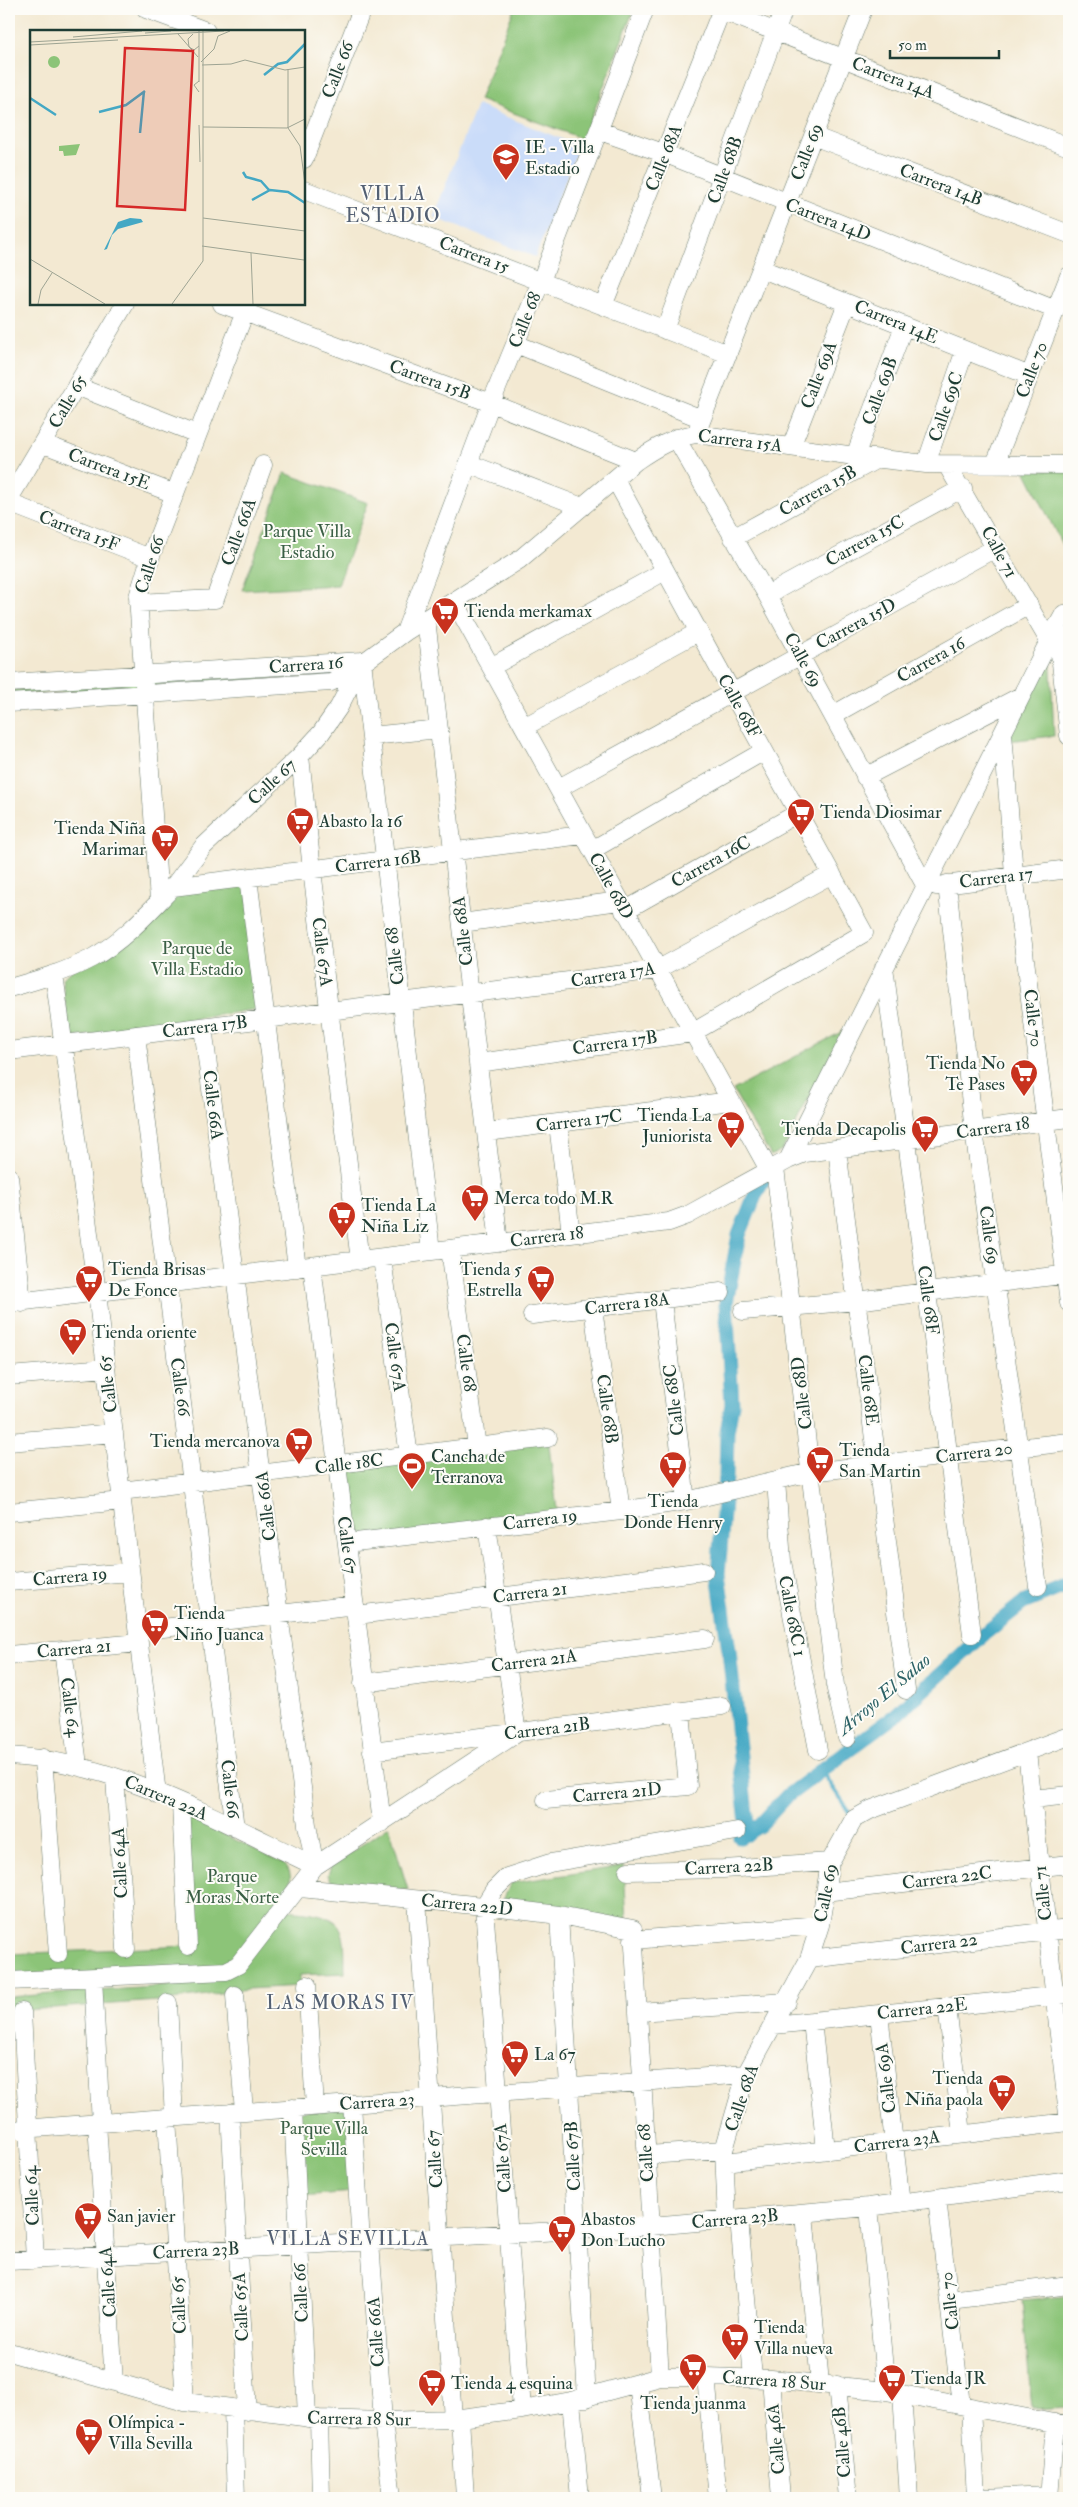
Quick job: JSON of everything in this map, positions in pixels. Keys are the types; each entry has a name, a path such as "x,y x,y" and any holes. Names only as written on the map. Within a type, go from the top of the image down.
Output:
{"street":[{"name":"Calle 66","path":"305,156 362,9"},
{"name":"Calle 68","path":"405,632 470,464 491,403 600,131 645,9"},
{"name":"Carrera 14A","path":"720,9 774,32 1069,147"},
{"name":"Calle 68A","path":"604,306 666,154 720,9"},
{"name":"Calle 68B","path":"665,330 723,178 774,32 784,9"},
{"name":"Calle 69","path":"699,427 863,9"},
{"path":"155,10 204,30"},
{"name":"Carrera 14D","path":"600,131 666,154 786,204 1056,310"},
{"name":"Carrera 14B","path":"813,136 1069,234"},
{"name":"Carrera 15","path":"305,190 728,354"},
{"name":"Carrera 14E","path":"762,269 1030,376"},
{"name":"Calle 70","path":"995,464 1069,276"},
{"name":"Calle 69A","path":"791,447 847,303"},
{"name":"Calle 65","path":"9,501 124,305"},
{"name":"Carrera 15B","path":"228,305 246,308 636,461"},
{"name":"Calle 66","path":"159,902 138,603 150,558 246,308"},
{"name":"Calle 69B","path":"855,456 904,326"},
{"name":"Carrera 15A","path":"516,344 699,427 791,447 877,459 926,464 1069,465"},
{"name":"Calle 69C","path":"926,464 965,350"},
{"path":"76,386 197,434"},
{"name":"Carrera 15A","path":"362,661 519,560 636,461 699,427"},
{"name":"Calle 69","path":"676,438 767,595 924,887"},
{"name":"Carrera 15E","path":"44,444 175,494"},
{"name":"Carrera 15B","path":"733,538 877,459"},
{"path":"470,464 582,507"},
{"name":"Calle 71","path":"947,464 1029,605 1060,624 1069,736"},
{"name":"Calle 66A","path":"138,603 215,599 263,465"},
{"name":"Calle 68F","path":"615,479 864,933 692,1032"},
{"name":"Carrera 15C","path":"767,595 962,488"},
{"name":"Carrera 15F","path":"9,501 150,558"},
{"name":"Carrera 15D","path":"559,788 799,654 997,548"},
{"path":"491,666 665,571"},
{"name":"Calle 68D","path":"455,602 731,1101 777,1166 791,1306 835,1685 847,1738"},
{"name":"Carrera 16","path":"833,715 1029,605"},
{"name":"Calle 68A","path":"426,619 500,1243"},
{"path":"777,1166 884,967 1002,732 1060,624"},
{"path":"524,727 698,632"},
{"name":"Calle 68","path":"362,661 431,1252"},
{"path":"300,756 321,733 339,708 362,661"},
{"name":"Carrera 16","path":"9,683 362,661"},
{"name":"Carrera 16","path":"9,703 144,696 331,682 349,672 362,661"},
{"path":"865,776 1021,696"},
{"path":"372,736 439,730"},
{"name":"Calle 70","path":"1002,732 1014,874 1067,1274 1069,1303"},
{"path":"587,843 764,750"},
{"name":"Calle 67","path":"173,888 202,847 300,756"},
{"name":"Calle 67A","path":"300,756 312,870 360,1260"},
{"name":"Carrera 16C","path":"462,923 622,906 798,813"},
{"name":"Carrera 16B","path":"173,888 454,853 587,843"},
{"name":"Carrera 17","path":"924,887 1069,868"},
{"name":"Carrera 17A","path":"401,1003 657,970 832,874"},
{"path":"248,878 265,1020 304,1267"},
{"name":"Calle 69","path":"947,884 974,1131 1038,1586"},
{"path":"9,988 54,974 92,958 128,933 173,888"},
{"name":"Calle 68F","path":"884,967 972,1634"},
{"name":"Calle 65","path":"54,974 97,1293 157,1794"},
{"name":"Carrera 17B","path":"9,1051 401,1003"},
{"name":"Calle 66A","path":"203,1027 307,1825 315,1866"},
{"name":"Carrera 17B","path":"478,1062 692,1032"},
{"name":"Calle 66","path":"136,1035 235,1828"},
{"name":"Carrera 17C","path":"486,1132 731,1101"},
{"name":"Carrera 18","path":"15,1303 669,1222 688,1215 777,1166 805,1153 1069,1118"},
{"path":"558,1124 571,1234"},
{"name":"Calle 68E","path":"837,1149 906,1690"},
{"path":"9,1177 15,1303"},
{"name":"Calle 68","path":"450,1249 477,1447"},
{"name":"Calle 67A","path":"382,1258 408,1456"},
{"name":"Calle 67","path":"304,1267 337,1465 382,1823"},
{"path":"743,1310 856,1301 1067,1274"},
{"name":"Carrera 18A","path":"532,1315 721,1292"},
{"name":"Calle 68C","path":"662,1300 686,1501"},
{"name":"Calle 68B","path":"593,1308 621,1511"},
{"path":"9,1376 106,1368"},
{"path":"9,1442 114,1433"},
{"name":"Calle 18C","path":"9,1512 121,1496 193,1482 548,1438"},
{"name":"Carrera 20","path":"725,1491 811,1472 1069,1442"},
{"name":"Calle 68C 1","path":"776,1481 782,1561 818,1750"},
{"name":"Carrera 19","path":"347,1543 621,1511 686,1501 725,1491"},
{"path":"9,1981 226,1972 238,1964 300,1888 315,1866 517,1733 487,1526"},
{"name":"Carrera 21","path":"9,1655 63,1650 209,1624 279,1615 497,1597 704,1571"},
{"name":"Carrera 19","path":"9,1582 130,1572"},
{"name":"Carrera 21A","path":"364,1683 705,1639"},
{"name":"Calle 64","path":"63,1650 78,1765"},
{"name":"Carrera 21B","path":"372,1751 722,1706"},
{"name":"Carrera 21D","path":"546,1800 688,1786 681,1712"},
{"path":"1027,1752 1069,1736"},
{"name":"Calle 69","path":"809,1959 820,1925 830,1862 854,1819 870,1810 1027,1752"},
{"name":"Calle 71","path":"1027,1752 1048,1931 1062,1994 1069,2122"},
{"name":"Carrera 22A","path":"9,1756 43,1758 78,1765 115,1777 235,1828 315,1866"},
{"path":"43,1758 58,1954"},
{"name":"Calle 64A","path":"115,1777 126,1949"},
{"path":"1033,1799 1069,1795"},
{"path":"181,1804 188,1946"},
{"path":"484,1906 494,1890 507,1877 550,1863 737,1831"},
{"name":"Carrera 22B","path":"628,1871 722,1869 830,1862"},
{"name":"Carrera 22C","path":"825,1892 1069,1864"},
{"name":"Carrera 22D","path":"300,1888 559,1915 633,1935 820,1925"},
{"name":"Calle 67","path":"418,1900 441,2238 465,2498"},
{"name":"Calle 67A","path":"484,1906 522,2410"},
{"name":"Calle 67B","path":"559,1915 577,2230 580,2498"},
{"name":"Carrera 22","path":"809,1959 1069,1929"},
{"name":"Calle 68","path":"633,1935 660,2377"},
{"name":"Calle 68A","path":"753,2378 724,2156 746,2074 809,1959"},
{"name":"Calle 64A","path":"93,1978 99,2123 114,2382"},
{"path":"307,1985 315,2107"},
{"name":"Carrera 22E","path":"774,2025 1062,1994"},
{"name":"Calle 65A","path":"235,1995 240,2410 236,2498"},
{"path":"638,2012 787,2002"},
{"name":"Calle 65","path":"168,2003 176,2252 185,2402"},
{"path":"947,2006 962,2134"},
{"name":"Calle 64","path":"22,2012 35,2260"},
{"name":"Calle 69A","path":"879,2014 901,2203"},
{"path":"812,2021 826,2150"},
{"name":"Carrera 23","path":"9,2130 746,2074"},
{"name":"Calle 66A","path":"352,2104 392,2498"},
{"name":"Calle 66","path":"293,2108 299,2245 321,2498"},
{"name":"Carrera 23A","path":"646,2155 724,2156 826,2150 1069,2122"},
{"name":"Carrera 23B","path":"9,2261 733,2220 869,2207 1069,2180"},
{"name":"Calle 70","path":"937,2198 966,2406 976,2498"},
{"path":"869,2207 909,2498"},
{"path":"804,2214 806,2241 828,2384"},
{"path":"950,2300 1069,2285"},
{"name":"Carrera 18 Sur","path":"9,2352 185,2402 313,2418 383,2422 457,2418 522,2410 579,2400 660,2377 706,2377 753,2378 894,2392 1062,2424"},
{"path":"706,2377 718,2498"},
{"name":"Calle 46A","path":"771,2380 781,2498"},
{"path":"638,2384 652,2498"},
{"name":"Calle 46B","path":"828,2384 848,2498"},
{"path":"986,2498 1048,2496 1062,2424"}],"shaded area":[{"name":"IE - Villa Estadio","path":"477,105 579,146 535,257 433,217"}],"green space":[{"path":"514,9 634,9 583,139 479,100"},
{"path":"1025,470 1069,470 1069,559"},
{"name":"Parque Villa Estadio","path":"285,473 368,503 338,585 242,590"},
{"path":"1050,648 1054,736 1007,741"},
{"path":"329,668 330,674 9,695 9,690"},
{"name":"Parque de Villa Estadio","path":"246,884 264,1008 70,1038 62,978 176,892"},
{"path":"843,1031 783,1149 771,1156 733,1090"},
{"name":"Cancha de Terranova","path":"548,1438 558,1518 347,1543 337,1465"},
{"path":"186,1816 285,1864 289,1870 290,1882 271,1909 308,1912 334,1921 342,1931 345,1949 345,1973 300,1975 300,1986 247,1989 173,2000 9,2011 9,1997 167,1986 179,1983 189,1977 9,1975 9,1954 188,1946"},
{"name":"Parque Moras Norte","path":"389,1826 408,1890 340,1886 332,1882 328,1875 331,1866"},
{"path":"624,1866 627,1922 503,1900 511,1883"},
{"name":"Parque Villa Sevilla","path":"350,2108 355,2192 300,2196 293,2112"},
{"path":"1069,2296 1069,2407 1032,2409 1022,2300"}],"waterway":[{"path":"748,1834 729,1650 718,1574 726,1477 727,1432 732,1404 726,1303 739,1235 756,1193 769,1170"},
{"name":"Arroyo El Salao","path":"740,1837 760,1825 787,1796 897,1714 984,1634 1023,1603 1069,1584"},
{"path":"822,1771 852,1816"}],"place":[{"name":"IE - Villa Estadio","path":"506,181"},
{"name":"Tienda merkamax","path":"445,635"},
{"name":"Tienda Diosimar","path":"801,836"},
{"name":"Abasto la 16","path":"300,845"},
{"name":"Tienda Niña Marimar","path":"165,862"},
{"name":"Tienda No Te Pases","path":"1024,1097"},
{"name":"Tienda La Juniorista","path":"731,1149"},
{"name":"Tienda Decapolis","path":"925,1153"},
{"name":"Merca todo M.R","path":"475,1222"},
{"name":"Tienda La Niña Liz","path":"342,1239"},
{"name":"Tienda Brisas De Fonce","path":"89,1303"},
{"name":"Tienda 5 Estrella","path":"541,1303"},
{"name":"Tienda oriente","path":"73,1356"},
{"name":"Tienda mercanova","path":"299,1465"},
{"name":"Tienda San Martin","path":"820,1484"},
{"name":"Tienda Donde Henry","path":"673,1489"},
{"name":"Cancha de Terranova","path":"412,1490"},
{"name":"Tienda Niño Juanca","path":"155,1647"},
{"name":"La 67","path":"515,2078"},
{"name":"Tienda Niña paola","path":"1002,2112"},
{"name":"San javier","path":"88,2240"},
{"name":"Abastos Don Lucho","path":"562,2253"},
{"name":"Tienda Villa nueva","path":"735,2361"},
{"name":"Tienda juanma","path":"693,2391"},
{"name":"Tienda JR","path":"892,2402"},
{"name":"Tienda 4 esquina","path":"432,2407"},
{"name":"Olímpica - Villa Sevilla","path":"89,2456"}],"district":[{"name":"VILLA ESTADIO","path":"393,205"},
{"name":"LAS MORAS IV","path":"340,2003"},
{"name":"VILLA SEVILLA","path":"348,2239"}]}
